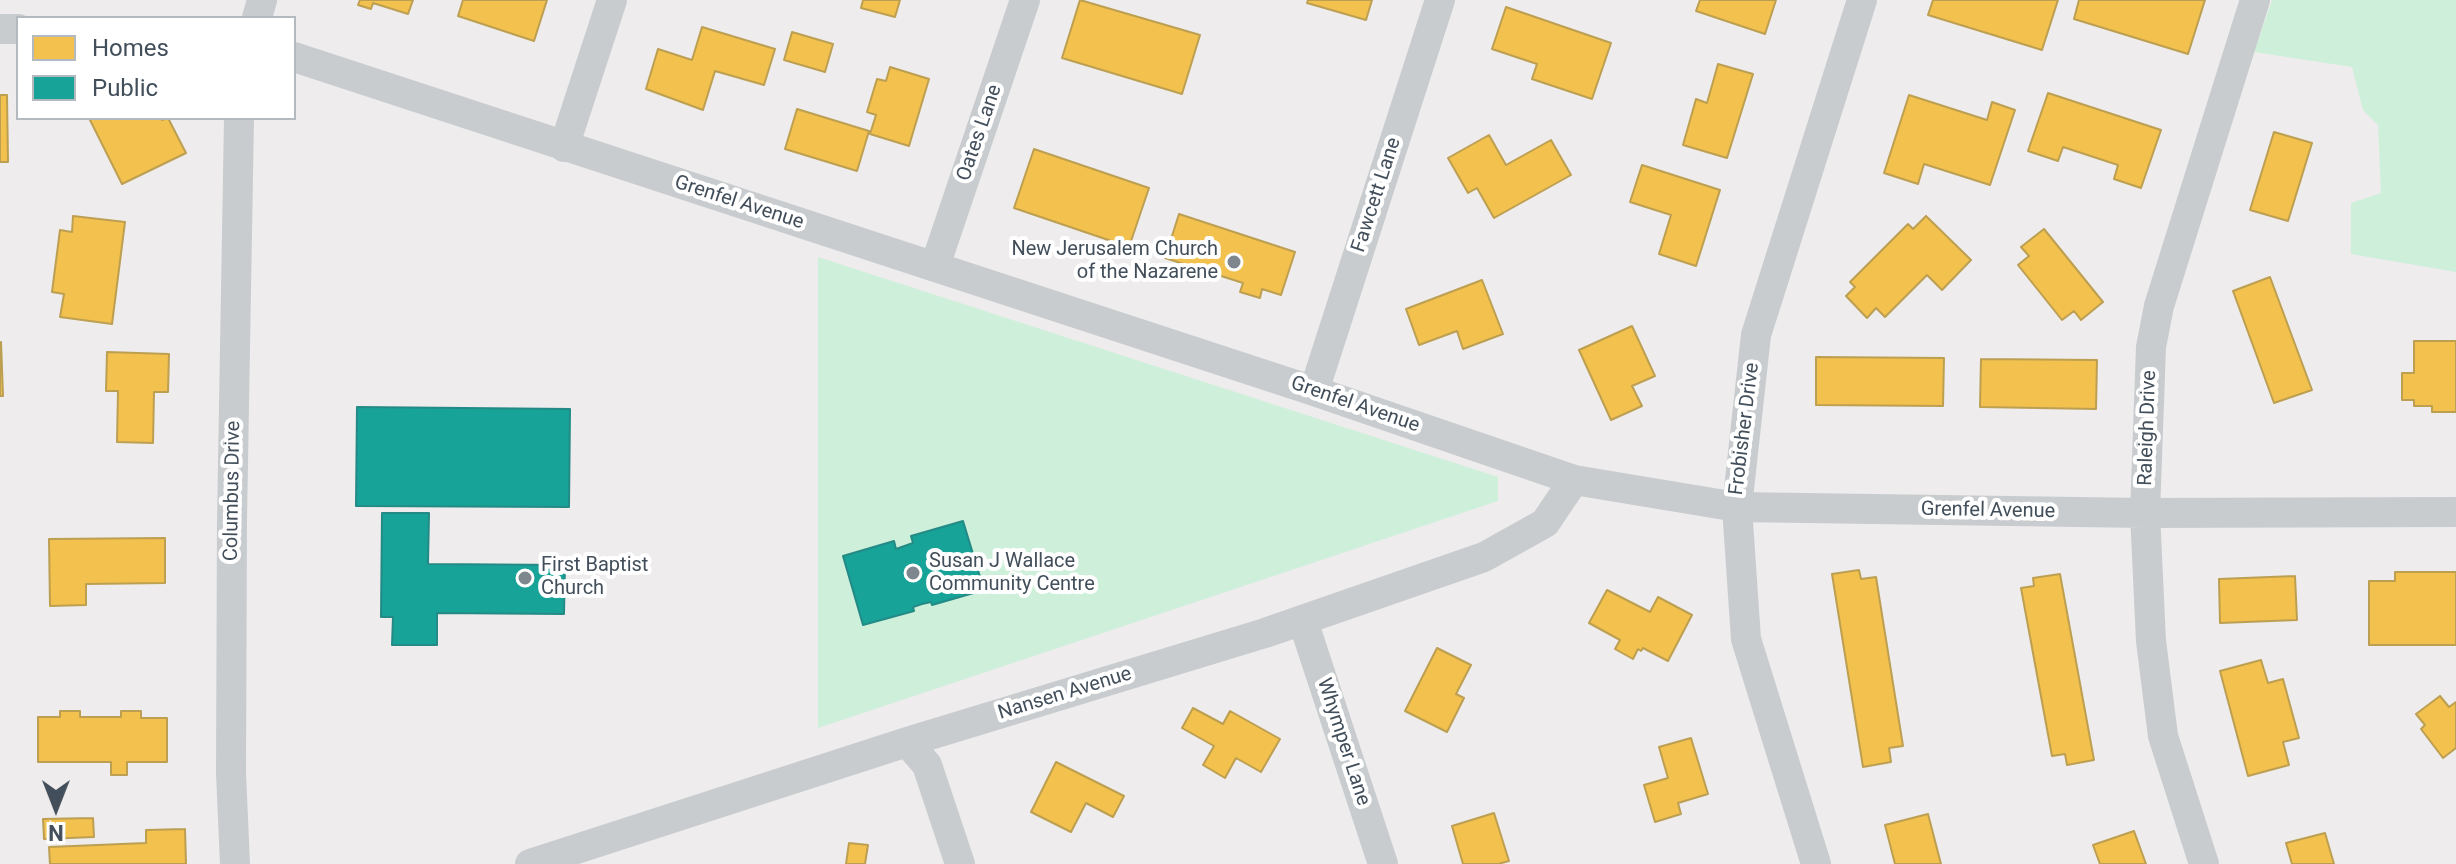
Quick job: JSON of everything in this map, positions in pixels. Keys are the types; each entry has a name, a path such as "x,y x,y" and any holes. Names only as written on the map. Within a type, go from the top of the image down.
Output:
{"street":[{"path":"564,147 612,0"},
{"name":"Oates Lane","path":"935,266 1025,0"},
{"name":"Fawcett Lane","path":"1314,391 1440,0"},
{"name":"Frobisher Drive","path":"1816,864 1746,639 1737,507 1756,335 1862,0"},
{"name":"Raleigh Drive","path":"2204,864 2163,736 2151,641 2145,513 2151,347 2159,306 2255,0"},
{"name":"Grenfel Avenue","path":"296,58 1314,391 1574,480 1737,507 2145,513 2456,512"},
{"name":"Columbus Drive","path":"235,864 231,773 232,521 239,120"},
{"name":"Nansen Avenue","path":"543,862 907,742 1303,621 1484,557 1545,523 1574,480"},
{"name":"Whymper Lane","path":"1303,621 1383,864"},
{"path":"907,742 927,765 960,864"}],"green space":[{"path":"2272,0 2456,0 2456,272 2351,254 2351,203 2381,193 2378,125 2363,110 2352,67 2254,52"},
{"path":"818,257 1498,477 1498,501 818,728"}],"building: Homes":[{"path":"360,0 413,0 408,14 373,3 371,9 358,5"},
{"path":"463,0 547,0 534,41 458,16"},
{"path":"863,0 900,0 895,17 861,8"},
{"path":"1080,0 1200,35 1182,94 1062,58"},
{"path":"1308,0 1372,0 1366,20 1307,3"},
{"path":"1700,0 1776,0 1765,34 1696,11"},
{"path":"1933,0 2058,0 2042,50 1928,15"},
{"path":"2079,0 2205,0 2188,54 2074,19"},
{"path":"1506,7 1611,43 1592,99 1532,79 1537,64 1492,49"},
{"path":"702,27 775,49 764,85 715,71 703,110 646,89 658,49 692,60"},
{"path":"792,32 833,44 825,72 784,60"},
{"path":"1718,64 1753,74 1727,158 1683,145 1696,99 1707,103"},
{"path":"890,67 929,79 909,146 870,134 876,115 867,112 877,79 886,81"},
{"path":"2048,93 2161,130 2141,188 2114,179 2118,165 2063,147 2058,161 2028,151"},
{"path":"0,95 7,95 8,162 0,162"},
{"path":"1909,95 1987,120 1992,102 2015,110 1990,185 1924,164 1918,184 1884,173"},
{"path":"797,109 869,131 857,171 785,149"},
{"path":"90,120 169,120 186,153 122,184"},
{"path":"2274,132 2312,143 2288,221 2250,210"},
{"path":"1489,135 1506,165 1551,140 1571,175 1494,218 1477,188 1468,193 1448,158"},
{"path":"1034,149 1149,188 1129,247 1014,208"},
{"path":"1642,165 1720,190 1696,266 1659,254 1671,215 1630,202"},
{"path":"1179,214 1295,252 1281,295 1262,289 1260,298 1240,292 1243,283 1165,258"},
{"path":"73,216 125,222 112,324 60,317 64,294 52,292 60,230 72,232"},
{"path":"1926,216 1971,260 1942,290 1927,275 1885,317 1876,308 1867,318 1846,296 1855,287 1850,282 1908,224 1913,229"},
{"path":"2044,229 2103,302 2081,320 2074,311 2062,320 2018,265 2029,256 2021,247"},
{"path":"2270,277 2312,390 2274,403 2233,291"},
{"path":"1482,280 1503,334 1463,349 1457,331 1419,345 1406,309"},
{"path":"1632,326 1655,376 1632,386 1642,406 1611,420 1579,350"},
{"path":"2414,341 2456,341 2456,412 2432,412 2432,406 2414,406 2414,400 2402,400 2402,373 2414,373"},
{"path":"1,342 3,396 0,396"},
{"path":"107,352 169,354 168,392 154,392 153,443 117,442 118,391 106,391"},
{"path":"1816,357 1944,358 1943,406 1816,405"},
{"path":"1981,359 2097,360 2096,409 1980,407"},
{"path":"165,538 165,583 86,584 86,605 50,606 49,539"},
{"path":"1859,570 1861,579 1876,577 1903,746 1889,748 1891,762 1863,767 1832,574"},
{"path":"2395,572 2456,572 2456,645 2369,645 2369,581 2395,581"},
{"path":"2060,574 2094,760 2067,765 2065,754 2052,756 2021,588 2034,586 2033,578"},
{"path":"2295,576 2297,620 2220,623 2219,579"},
{"path":"1607,590 1650,612 1658,597 1692,615 1668,661 1643,648 1641,651 1638,649 1633,659 1615,649 1620,640 1589,623"},
{"path":"1437,648 1471,665 1456,694 1464,698 1447,732 1405,711"},
{"path":"2261,660 2268,683 2283,679 2299,738 2283,742 2289,765 2248,776 2220,671"},
{"path":"2440,696 2449,707 2456,702 2456,748 2443,758 2421,729 2425,725 2416,714"},
{"path":"1193,708 1223,724 1230,711 1280,739 1261,772 1236,758 1225,778 1203,765 1214,746 1182,728"},
{"path":"60,711 80,711 80,717 121,717 121,711 141,711 141,718 167,718 167,762 127,762 127,775 111,775 111,762 38,762 38,717 60,717"},
{"path":"1691,738 1708,794 1678,803 1681,814 1655,822 1644,785 1668,778 1659,747"},
{"path":"1056,762 1124,796 1113,817 1086,803 1071,832 1031,812"},
{"path":"1494,813 1509,861 1463,864 1452,826"},
{"path":"1928,814 1941,864 1895,864 1885,825"},
{"path":"93,818 94,837 44,839 43,819"},
{"path":"185,829 186,864 50,864 49,847 146,843 146,830"},
{"path":"2134,831 2146,864 2100,864 2093,845"},
{"path":"2325,833 2334,864 2292,864 2286,843"},
{"path":"849,843 868,845 865,864 846,864"}],"building: Public":[{"path":"357,407 570,409 569,507 356,506"},
{"path":"382,513 429,513 428,564 565,565 564,614 437,613 437,645 392,645 393,617 381,617"},
{"name":"Susan J Wallace Community Centre","path":"963,521 984,590 932,605 931,602 922,604 913,607 914,611 863,625 843,556 894,541 896,549 913,543 911,536"}],"place":[{"name":"New Jerusalem Church of the Nazarene","path":"1234,262"},
{"name":"Susan J Wallace Community Centre","path":"913,573"},
{"name":"First Baptist Church","path":"525,578"}]}
